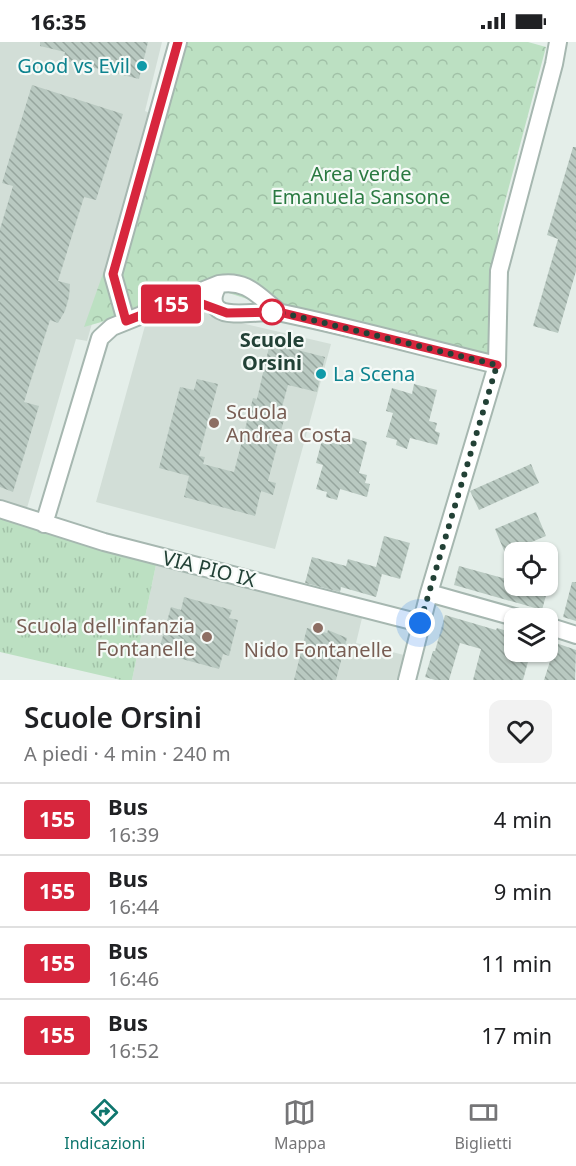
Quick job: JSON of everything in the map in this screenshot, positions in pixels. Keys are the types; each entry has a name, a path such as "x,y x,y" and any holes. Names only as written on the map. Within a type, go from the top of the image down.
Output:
{"street":[{"path":"126,321 113,274 178,42"},
{"path":"407,680 420,623 497,365 499,271 558,42"},
{"path":"44,524 99,338 112,327 126,321 219,284 230,282 242,284 279,312"},
{"path":"219,284 213,293 213,302 219,309"},
{"path":"186,298 227,313 279,312 497,365"},
{"name":"VIA PIO IX","path":"0,509 104,542 420,623"},
{"path":"429,593 504,614"},
{"path":"558,629 576,634"}],"shaded area":[{"path":"0,42 162,42 145,111 152,114 87,341 76,339 27,508 0,500"},
{"name":"Scuola Andrea Costa","path":"177,305 331,344 275,549 96,502 148,315"},
{"name":"Scuola dell'infanzia Fontanelle","path":"157,560 363,614 356,643 404,655 397,680 132,680"}],"green space":[{"name":"Area verde Emanuela Sansone","path":"173,42 528,42 546,47 498,228 497,336 486,360 344,330 216,289 84,327 133,189"},
{"path":"0,510 157,560 132,680 121,680 0,652"}],"building":[{"path":"40,42 148,42 139,79 63,60 65,52 40,46"},
{"path":"32,85 123,114 96,200 84,197 58,281 70,284 69,297 58,323 50,320 24,402 39,406 13,492 0,487 0,229 13,186 2,183"},
{"path":"573,147 576,147 576,271 558,333 533,326 558,239 547,235"},
{"path":"270,343 325,357 317,392 288,385 282,407 287,408 268,481 276,483 273,495 261,491 255,516 184,497 189,476 159,468 180,387 194,390 197,379 218,384 199,456 205,457 203,464 234,472 253,398 257,399"},
{"path":"414,384 437,390 429,421 437,423 435,431 440,433 437,445 410,438 407,449 396,445 397,440 386,437 393,413 386,411 392,388 412,394"},
{"path":"344,435 367,442 359,473 367,475 365,483 370,484 367,497 340,489 337,500 326,497 327,492 316,489 323,465 316,463 322,440 341,445"},
{"path":"531,464 539,483 479,510 470,491"},
{"path":"536,512 546,536 532,542 504,542 504,551 495,529"},
{"path":"384,536 410,543 400,579 382,574 376,597 341,587 340,592 305,583 312,557 346,566 348,559 376,567"},
{"path":"459,566 504,578 504,596 546,596 543,608 535,608 454,585"},
{"path":"572,582 576,582 576,621 563,617"},
{"path":"184,597 232,610 229,618 238,620 229,656 223,654 219,669 171,656 173,649 160,646 171,607 181,610"},
{"path":"445,615 496,630 497,628 504,630 504,662 528,662 523,680 473,680 481,649 460,643 449,680 435,680 425,677 433,651 435,651"},
{"path":"307,628 327,633 328,630 347,638 336,680 294,680"},
{"path":"558,644 576,650 575,680 544,680 550,662 558,662"}],"bus line":[{"name":"155","path":"178,42 113,274 126,321 186,298 227,313 279,312 497,365"}],"place":[{"name":"Good vs Evil","path":"142,66"},
{"name":"Scuole Orsini","path":"272,312"},
{"name":"La Scena","path":"321,374"},
{"name":"Scuola Andrea Costa","path":"214,423"},
{"name":"Nido Fontanelle","path":"318,628"},
{"name":"Scuola dell'infanzia Fontanelle","path":"207,637"}],"route":[{"path":"272,312 497,365 420,623"}]}
